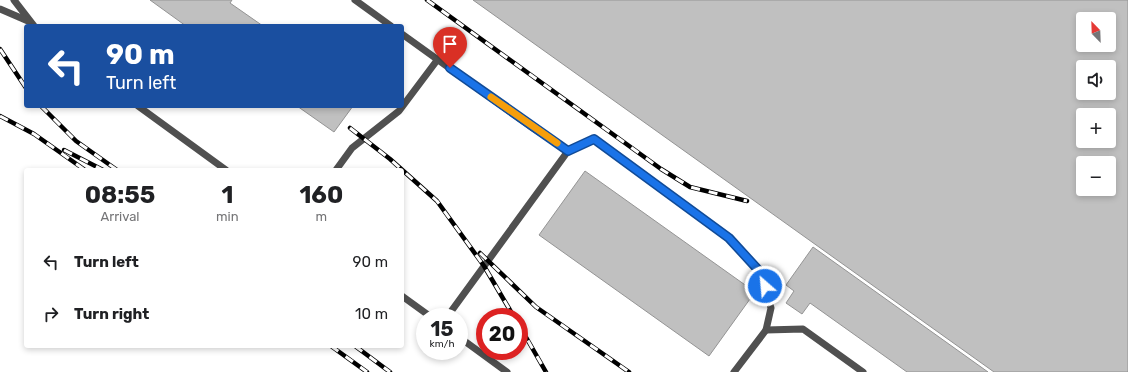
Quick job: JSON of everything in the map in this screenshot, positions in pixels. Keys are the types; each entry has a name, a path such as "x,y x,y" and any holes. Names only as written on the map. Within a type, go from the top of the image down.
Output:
{"lane":[{"path":"14,0 32,24"},
{"path":"355,0 388,24"},
{"path":"0,9 32,24"},
{"path":"404,35 530,126 568,151"},
{"path":"404,105 438,59"},
{"path":"141,108 223,168"},
{"path":"337,168 352,148 399,112 402,108"},
{"path":"454,308 568,151 594,139 729,238 762,274 771,308 766,330 734,372"},
{"path":"404,297 419,308"},
{"path":"766,330 803,329 863,372"},
{"path":"468,344 507,372"}],"building":[{"path":"150,0 232,0 230,3 260,24 183,24"},
{"path":"473,0 1128,0 1128,372 994,372"},
{"path":"300,108 352,108 334,132"},
{"path":"585,171 755,292 709,356 539,235"},
{"path":"813,247 988,372 907,372 810,303 802,314 786,303 794,291 786,285"}],"railway":[{"path":"427,0 661,169 690,187 747,201"},
{"path":"0,49 24,85"},
{"path":"43,108 76,141 114,168"},
{"path":"0,116 34,134 82,168"},
{"path":"350,128 400,168"},
{"path":"64,150 99,168"},
{"path":"404,172 437,201 484,266 509,308"},
{"path":"480,253 536,307 629,372"},
{"path":"528,341 546,372"},
{"path":"334,348 367,372"},
{"path":"358,348 390,372"}],"slow traffic":[{"path":"491,97 530,126 557,143"}],"route":[{"path":"450,68 530,126 568,151 594,139 729,238 762,274 765,286"}]}
